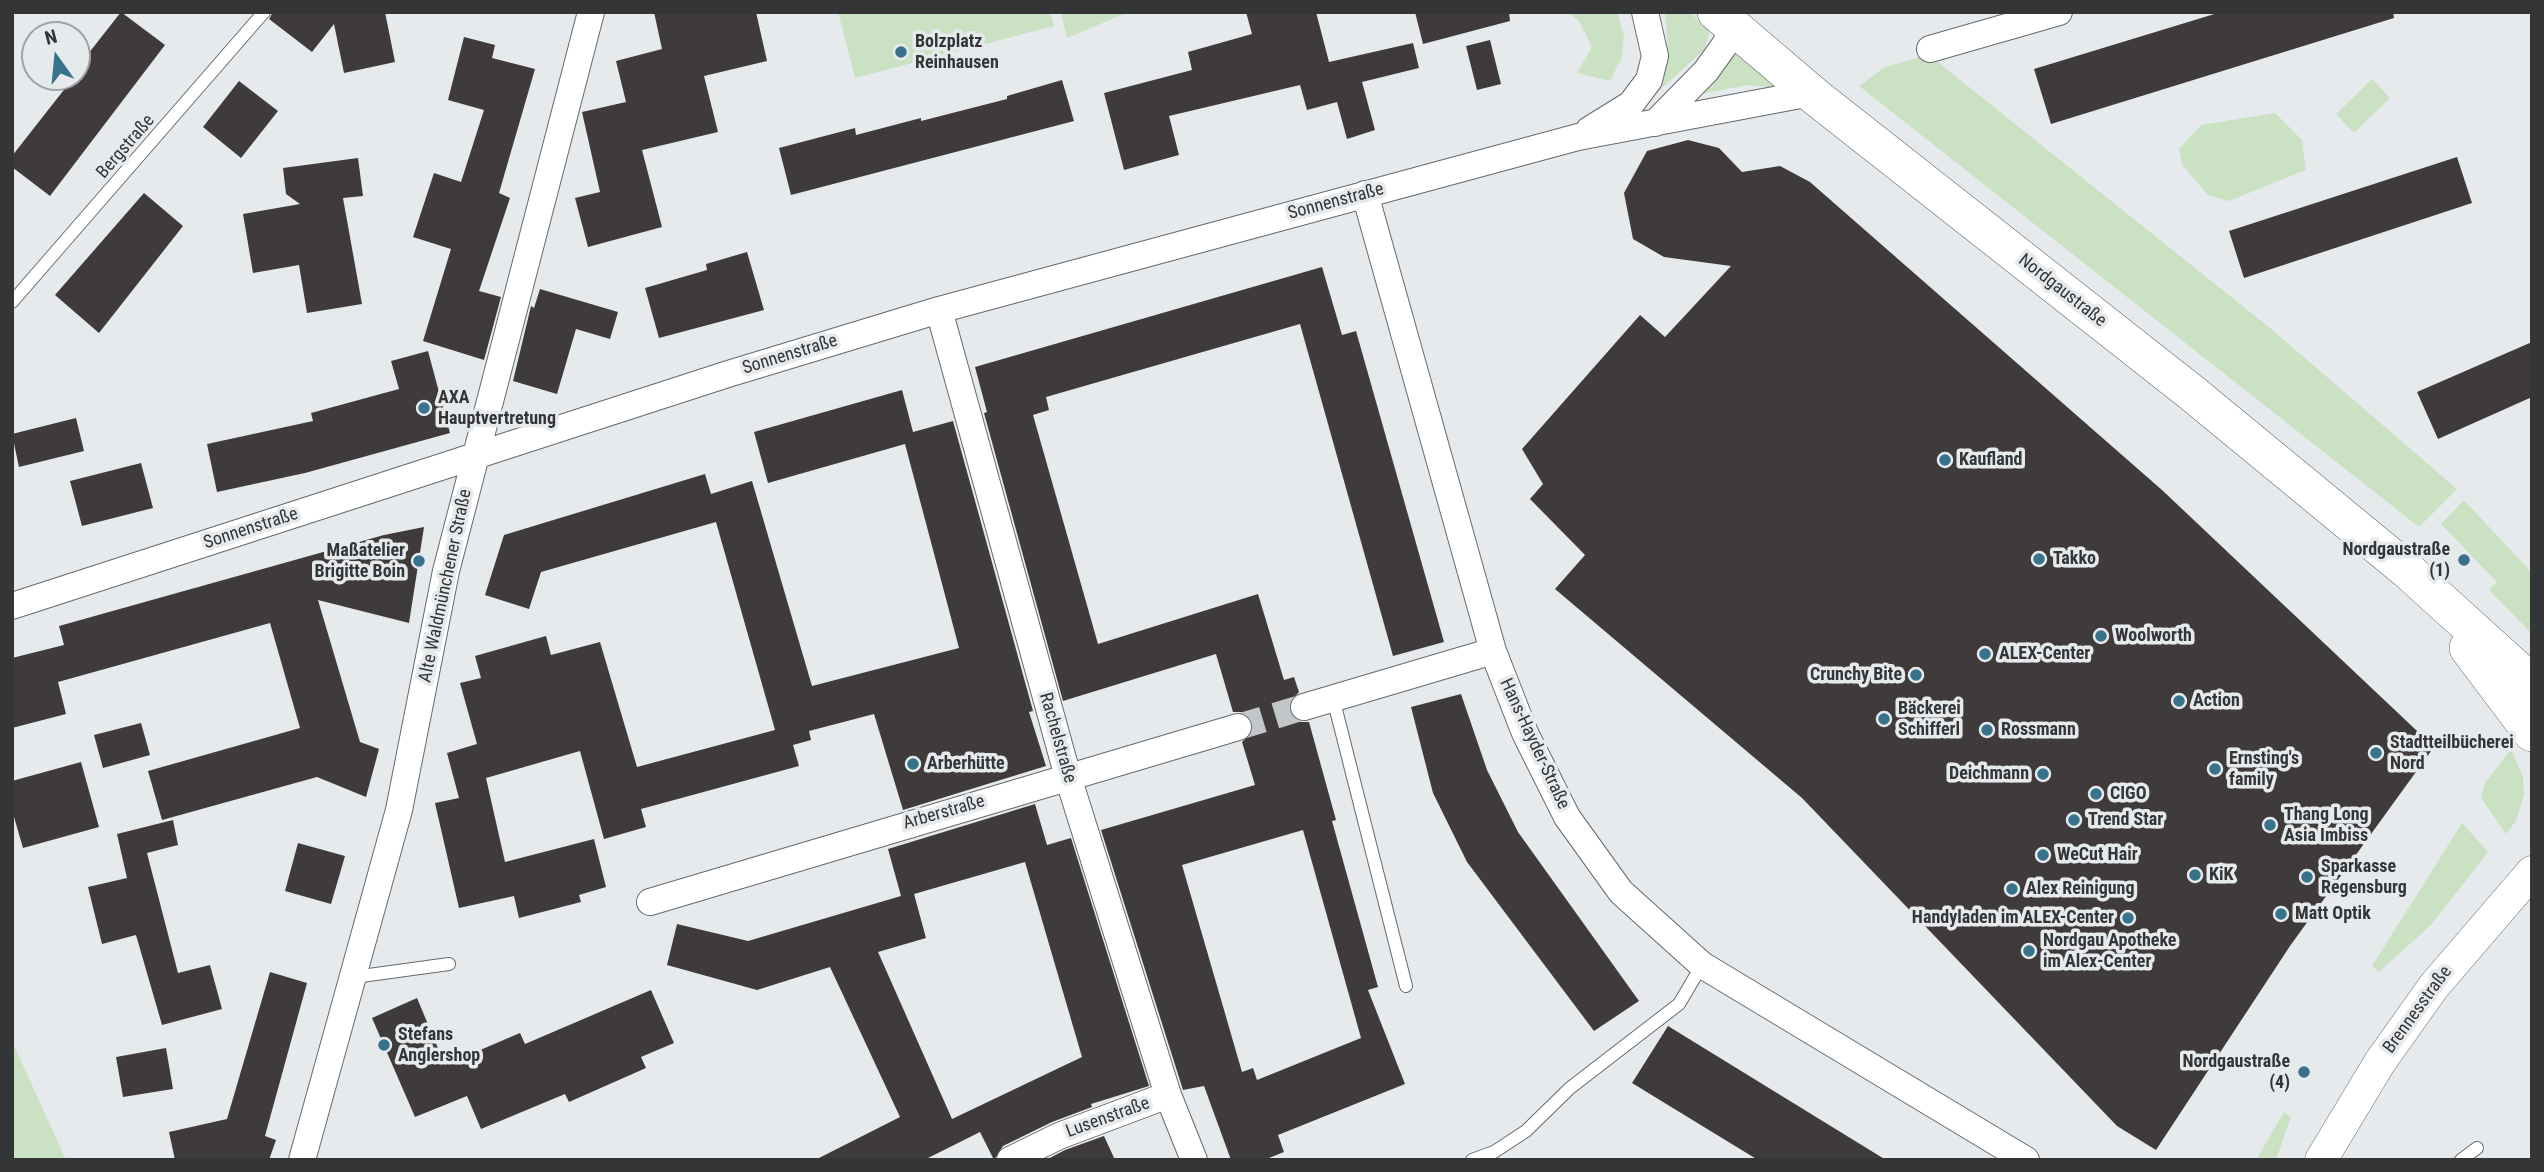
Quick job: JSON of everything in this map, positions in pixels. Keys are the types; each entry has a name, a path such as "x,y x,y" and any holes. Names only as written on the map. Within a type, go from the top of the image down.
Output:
{"main road":[{"name":"Nordgaustraße","path":"1725,19 1811,93 2192,393 2407,569 2532,683"},
{"name":"Nordgaustraße","path":"2407,569 2532,733"}],"street":[{"name":"Alte Waldmünchener Straße","path":"302,1160 399,810 446,571 591,12"},
{"name":"Sonnenstraße","path":"1578,137 1631,104 1649,80 1655,56 1645,12"},
{"path":"1930,49 2006,21 2059,12"},
{"path":"1655,123 1706,71 1724,46 1725,19"},
{"name":"Sonnenstraße","path":"12,606 939,310 1578,137 1811,93"},
{"name":"Hans-Hayder-Straße","path":"1365,194 1493,651 1525,733 1567,817 1621,892 1702,965 2026,1160"},
{"name":"Rachelstraße","path":"939,310 1068,777 1168,1095 1194,1160"},
{"path":"1304,707 1493,651"},
{"name":"Arberstraße","path":"650,902 1238,727"},
{"name":"Brennesstraße","path":"2321,1160 2380,1062 2434,986 2532,872"},
{"name":"Lusenstraße","path":"1010,1160 1059,1136 1168,1095"}],"lane":[{"name":"Bergstraße","path":"12,302 264,12"},
{"path":"1333,698 1406,986"},
{"path":"354,977 449,964"},
{"path":"1472,1160 1494,1152 1526,1131 1570,1088 1679,1004 1702,965"},
{"path":"2461,1160 2477,1148"}],"green space":[{"name":"Bolzplatz Reinhausen","path":"838,12 1050,12 1054,26 855,78"},
{"path":"1061,12 1129,12 1067,38"},
{"path":"1568,12 1617,12 1624,35 1622,57 1610,81 1577,73 1592,47 1579,21"},
{"path":"1665,12 1689,12 1710,30 1704,50 1652,97 1668,49"},
{"path":"1735,49 1779,88 1748,85 1700,94"},
{"path":"1929,55 2270,328 2457,489 2419,527 1859,86 1885,67"},
{"path":"2372,79 2390,98 2354,133 2336,114"},
{"path":"2275,113 2302,140 2306,170 2229,201 2208,195 2182,165 2179,149 2201,125"},
{"path":"2464,500 2532,573 2532,634 2489,590 2497,582 2441,524"},
{"path":"2511,749 2523,777 2524,795 2516,821 2506,834 2481,798 2485,783"},
{"path":"2462,823 2488,852 2432,924 2379,972 2372,966"},
{"path":"12,1041 66,1160 12,1160"},
{"path":"2284,1112 2291,1117 2276,1160 2256,1160"}],"building":[{"path":"121,12 165,45 50,196 12,167 12,156 63,91 91,91 91,50"},
{"path":"273,12 385,12 395,62 344,73 334,24 312,52 269,19"},
{"path":"654,12 756,12 767,61 704,76 718,132 642,150 662,227 588,247 575,198 600,192 582,112 626,102 616,61 662,49"},
{"path":"1246,12 1316,12 1329,62 1413,43 1419,68 1362,82 1375,130 1347,139 1337,102 1307,110 1300,85 1169,116 1179,155 1124,170 1104,93 1192,70 1188,52 1252,34"},
{"path":"1415,12 1509,12 1510,21 1423,44"},
{"path":"2221,12 2393,12 2394,18 2051,124 2034,69"},
{"path":"464,37 495,45 492,58 535,69 499,193 510,198 479,291 501,297 484,360 423,341 451,249 413,237 434,173 461,182 484,110 448,100"},
{"path":"1490,40 1501,84 1477,90 1466,46"},
{"path":"1062,80 1074,121 791,195 779,148 855,128 856,135 921,118 921,121 1007,99 1007,96"},
{"path":"239,81 278,111 241,158 203,127"},
{"name":"ALEX-Center","path":"1688,140 1719,148 1742,172 1780,166 1810,182 2162,490 2434,747 2290,946 2156,1150 2117,1126 1802,798 1555,589 1585,555 1530,499 1543,484 1522,449 1640,315 1665,337 1731,266 1664,257 1633,239 1624,193 1647,151"},
{"path":"2457,157 2472,203 2244,278 2229,231"},
{"path":"358,158 363,196 343,198 362,304 307,313 299,265 253,273 243,214 300,204 286,194 283,168"},
{"path":"144,193 183,226 99,333 55,295"},
{"path":"747,252 764,310 659,338 645,288 707,270 706,264"},
{"path":"1322,267 1342,335 1356,331 1444,642 1393,656 1300,324 1046,397 1049,410 1033,415 1098,644 1258,594 1284,680 1294,677 1299,692 1289,703 1289,712 1300,722 1309,722 1336,820 1332,821 1378,987 1368,990 1405,1084 1278,1135 1284,1152 1264,1160 1231,1160 1204,1086 1183,1090 1101,830 1255,785 1242,742 1253,731 1253,722 1242,712 1233,712 1216,654 1063,701 984,413 987,412 975,367","holes":["1303,830 1361,1038 1257,1080 1253,1068 1242,1072 1182,865"]},
{"path":"540,289 618,312 610,339 576,329 557,394 513,381 531,306 534,308"},
{"path":"2532,342 2532,397 2438,439 2417,392"},
{"path":"428,351 450,433 305,473 217,492 207,444 313,421 311,413 399,389 391,361"},
{"path":"902,390 913,432 953,421 1033,711 1029,712 1046,766 903,810 874,714 809,731 811,740 793,745 799,766 641,809 646,827 604,839 580,751 486,778 505,862 594,839 606,887 579,895 581,902 519,918 514,896 459,908 435,803 459,798 447,753 477,744 460,683 481,678 475,656 546,636 551,655 600,642 637,767 775,730 716,522 541,572 529,609 485,595 504,535 705,474 711,494 752,481 812,686 959,648 905,444 768,483 754,432"},
{"path":"76,418 84,451 19,467 12,434"},
{"path":"141,463 153,508 82,526 70,481"},
{"path":"424,527 409,623 318,600 360,742 379,749 366,797 317,777 162,820 148,771 300,728 270,623 58,682 66,714 12,728 12,658 64,645 59,626 384,535"},
{"path":"1461,694 1487,770 1518,832 1639,1001 1594,1031 1467,862 1433,793 1411,707"},
{"path":"141,723 150,755 103,768 94,735"},
{"path":"81,762 99,827 23,848 12,810 12,781"},
{"path":"1035,804 1047,845 1071,838 1149,1086 1091,1104 1092,1107 1052,1122 1003,1146 994,1160 980,1132 924,1160 815,1160 900,1117 830,967 757,990 667,965 677,924 748,941 901,896 888,849","holes":["1025,862 1082,1057 952,1119 878,952 926,938 914,894"]},
{"path":"173,820 178,845 147,853 178,973 210,965 222,1009 162,1025 136,935 102,944 88,887 127,878 117,834"},
{"path":"298,843 345,856 331,904 285,891"},
{"path":"270,972 307,983 265,1136 276,1140 269,1160 175,1160 169,1132 227,1119"},
{"path":"651,990 674,1043 641,1057 646,1068 569,1102 565,1094 481,1129 467,1096 415,1117 372,1018 417,998 445,1065 520,1033 525,1044"},
{"path":"1668,1026 1886,1160 1758,1160 1632,1083"},
{"path":"166,1048 173,1089 123,1097 116,1057"},
{"path":"1104,1136 1115,1160 1046,1160 1065,1150"}],"tunnel":[{"path":"1238,727 1304,707"}],"place":[{"name":"Bolzplatz Reinhausen","path":"901,52"},
{"name":"AXA Hauptvertretung","path":"424,408"},
{"name":"Kaufland","path":"1945,460"},
{"name":"Takko","path":"2039,559"},
{"name":"Nordgaustraße (1)","path":"2464,560"},
{"name":"Maßatelier Brigitte Boin","path":"419,561"},
{"name":"Woolworth","path":"2101,636"},
{"name":"ALEX-Center","path":"1985,654"},
{"name":"Crunchy Bite","path":"1916,675"},
{"name":"Action","path":"2179,701"},
{"name":"Bäckerei Schifferl","path":"1884,719"},
{"name":"Rossmann","path":"1987,730"},
{"name":"Stadtteilbücherei Nord","path":"2376,753"},
{"name":"Arberhütte","path":"913,764"},
{"name":"Ernsting's family","path":"2215,769"},
{"name":"Deichmann","path":"2043,774"},
{"name":"CIGO","path":"2096,794"},
{"name":"Trend Star","path":"2074,820"},
{"name":"Thang Long Asia Imbiss","path":"2270,825"},
{"name":"WeCut Hair","path":"2043,855"},
{"name":"KiK","path":"2195,875"},
{"name":"Sparkasse Regensburg","path":"2307,877"},
{"name":"Alex Reinigung","path":"2012,889"},
{"name":"Matt Optik","path":"2281,914"},
{"name":"Handyladen im ALEX-Center","path":"2128,918"},
{"name":"Nordgau Apotheke im Alex-Center","path":"2029,951"},
{"name":"Stefans Anglershop","path":"384,1045"},
{"name":"Nordgaustraße (4)","path":"2304,1072"}]}
